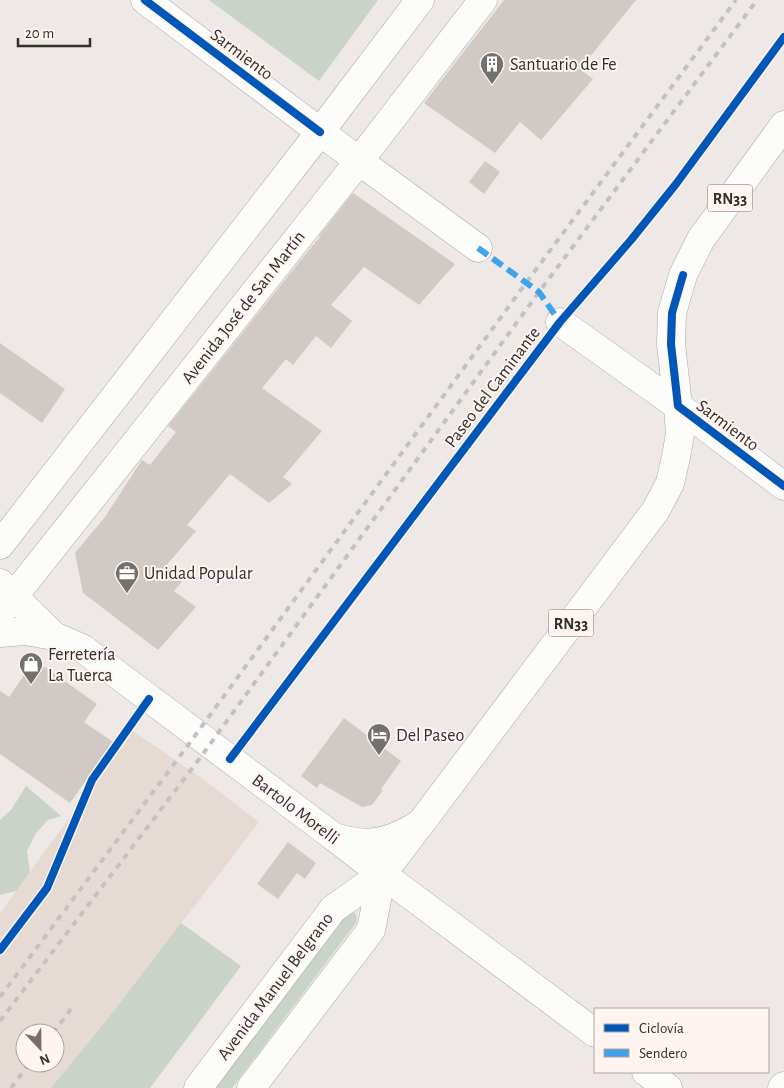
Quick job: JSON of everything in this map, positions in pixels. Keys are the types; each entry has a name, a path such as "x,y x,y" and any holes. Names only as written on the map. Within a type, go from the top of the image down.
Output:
{"street":[{"name":"Sarmiento","path":"145,0 478,248"},
{"path":"0,545 420,0"},
{"name":"Avenida José de San Martín","path":"5,597 359,161 483,0"},
{"name":"Avenida Manuel Belgrano","path":"198,1088 333,909 382,874 656,510 670,483 680,434 671,336 672,313 683,275 701,238 784,125"},
{"name":"Sarmiento","path":"560,322 678,406 784,486"},
{"name":"Bartolo Morelli","path":"5,597 54,636 82,648 594,1032"},
{"name":"RN33","path":"0,633 26,631 54,636"},
{"name":"Avenida Manuel Belgrano","path":"334,837 370,844 388,840 405,833 421,823"},
{"name":"Avenida Manuel Belgrano","path":"251,1088 371,930 382,874"},
{"path":"647,1073 668,1088"}],"shaded area":[{"path":"209,0 378,0 319,81"},
{"path":"133,731 197,775 259,822 109,1017 65,1071 65,1023 15,1023 15,1073 63,1073 51,1088 0,1088 0,913"},
{"path":"26,786 61,816 48,820 36,833 27,851 30,872 16,891 0,895 0,820 11,810"},
{"path":"352,910 357,916 356,923 232,1088 212,1088 343,913"},
{"path":"181,923 241,966 150,1088 51,1088 109,1017"}],"building":[{"name":"Santuario de Fe","path":"504,0 636,0 580,69 593,79 541,140 520,122 495,153 424,103"},
{"path":"485,161 500,172 484,194 469,182"},
{"path":"353,193 455,264 419,305 364,267 331,305 352,321 331,348 316,336 293,365 286,359 262,388 322,431 283,477 292,484 269,503 230,474 187,525 196,531 164,568 183,580 174,591 196,607 158,650 83,593 75,553 105,517 142,460 150,465 176,432 168,426 320,237"},
{"path":"0,343 65,389 42,423 0,393"},
{"path":"45,667 97,704 84,722 113,742 70,803 0,754 0,691 9,697 27,671"},
{"path":"344,718 401,761 372,805 362,807 320,783 317,788 301,776"},
{"path":"288,842 316,863 305,879 297,873 278,899 257,884"}],"railway":[{"path":"0,997 183,752 526,283 736,0"},
{"path":"0,1021 197,762 539,292 757,0"},
{"path":"60,1023 71,1009"},
{"path":"11,1088 22,1073"}],"marked path":[{"path":"478,248 539,292 560,322"}],"cycle path":[{"path":"145,0 320,132"},
{"name":"Paseo del Caminante","path":"230,759 560,322 631,240 676,184 784,37"},
{"path":"683,275 672,313 671,344 678,406 784,486"},
{"path":"0,950 47,888 92,780 149,699"}],"place":[{"name":"Santuario de Fe","path":"492,85"},
{"name":"Unidad Popular","path":"127,594"},
{"name":"Ferretería La Tuerca","path":"31,685"},
{"name":"Del Paseo","path":"379,756"}]}
